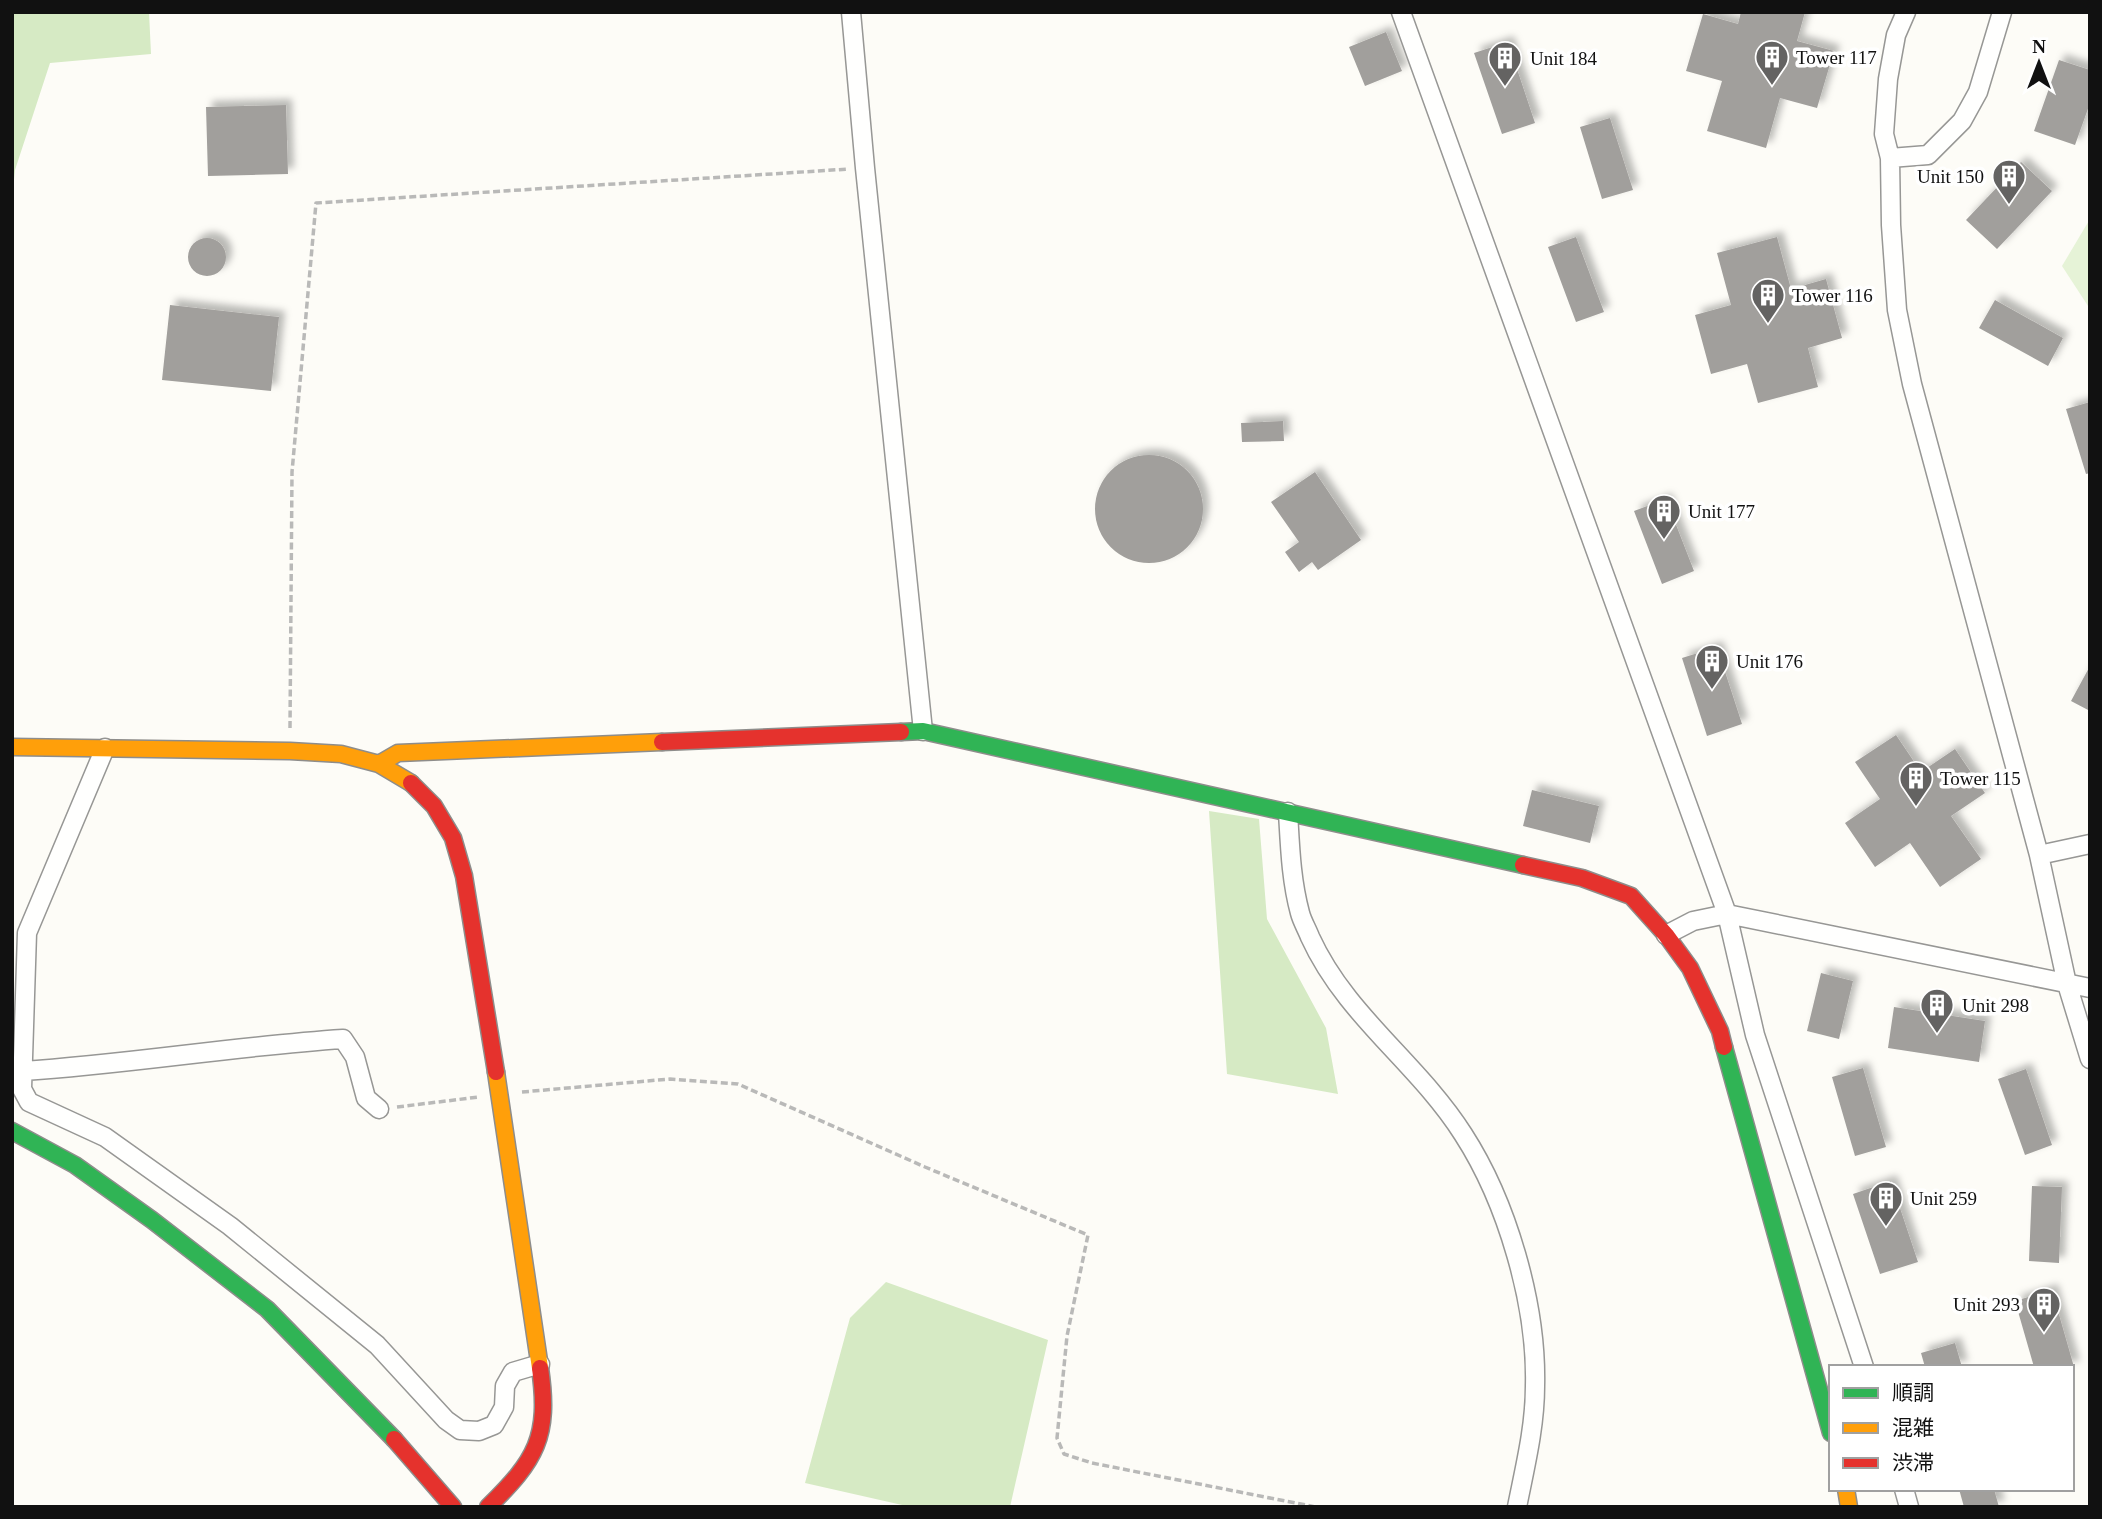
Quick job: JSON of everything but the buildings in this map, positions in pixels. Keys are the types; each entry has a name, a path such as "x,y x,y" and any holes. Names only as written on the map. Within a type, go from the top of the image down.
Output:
{"street":[{"path":"851,12 864,167 923,731"},
{"path":"1401,12 1727,914 1755,1035 1863,1365"},
{"path":"1906,12 1896,35 1888,79 1884,134 1890,158 1897,310 1912,384 2039,855 2067,984 2090,1059"},
{"path":"1890,158 1928,155 1962,121 1978,92 2002,12"},
{"path":"379,764 398,753 923,731 1582,878 1631,897 1666,935 1690,968 1720,1031 1829,1426"},
{"path":"12,747 341,754 379,764 410,783 434,806 453,838 464,876 540,1364 544,1422 538,1448 519,1477 488,1507"},
{"path":"105,748 27,933 22,1089 29,1102 105,1137 230,1226 377,1345 446,1420 460,1430 479,1431 494,1424 504,1407 505,1386 513,1372 540,1364"},
{"path":"1288,813 1290,861 1300,914 1321,961 1348,1000 1424,1084 1463,1134 1486,1177 1508,1232 1524,1281 1532,1331 1535,1386 1531,1433 1517,1507"},
{"path":"2039,855 2090,845"},
{"path":"1666,935 1693,921 1727,914 2090,988"},
{"path":"23,1071 105,1065 287,1042 343,1038 355,1057 366,1098 379,1109"},
{"path":"12,1131 75,1165 152,1220 267,1309 408,1453 453,1507"}],"path":[{"path":"290,751 292,471 316,203 864,167"},
{"path":"379,1109 500,1094 670,1079 738,1084 1088,1235 1067,1336 1056,1438 1064,1454 1092,1463 1316,1507"}],"green space":[{"path":"12,12 149,12 151,54 50,63 15,170 12,199"},
{"path":"2090,219 2090,309 2062,266"},
{"path":"1209,811 1259,819 1267,919 1326,1028 1338,1094 1227,1074"},
{"path":"886,1282 1048,1340 1010,1507 911,1507 805,1483 850,1318"}],"traffic: fast":[{"path":"901,732 923,731 1523,865"},
{"path":"1724,1047 1829,1426"},
{"path":"12,1131 75,1165 152,1220 267,1309 394,1439"}],"traffic: slow":[{"path":"379,764 398,753 662,742"},
{"path":"12,747 341,754 379,764 411,783"},
{"path":"496,1072 540,1368"},
{"path":"1846,1491 1849,1507"}],"traffic: jam":[{"path":"662,742 901,732"},
{"path":"411,783 434,806 453,838 464,876 496,1072"},
{"path":"1523,865 1582,878 1631,896 1666,935 1690,968 1720,1031 1724,1047"},
{"path":"488,1507 518,1475 536,1446 543,1412 540,1368"},
{"path":"394,1439 453,1507"}],"place":[{"name":"Tower 117","path":"1772,87"},
{"name":"Unit 184","path":"1505,88"},
{"name":"Unit 150","path":"2009,206"},
{"name":"Tower 116","path":"1768,325"},
{"name":"Unit 177","path":"1664,541"},
{"name":"Unit 176","path":"1712,691"},
{"name":"Tower 115","path":"1916,808"},
{"name":"Unit 298","path":"1937,1035"},
{"name":"Unit 259","path":"1886,1228"},
{"name":"Unit 293","path":"2044,1334"}]}
